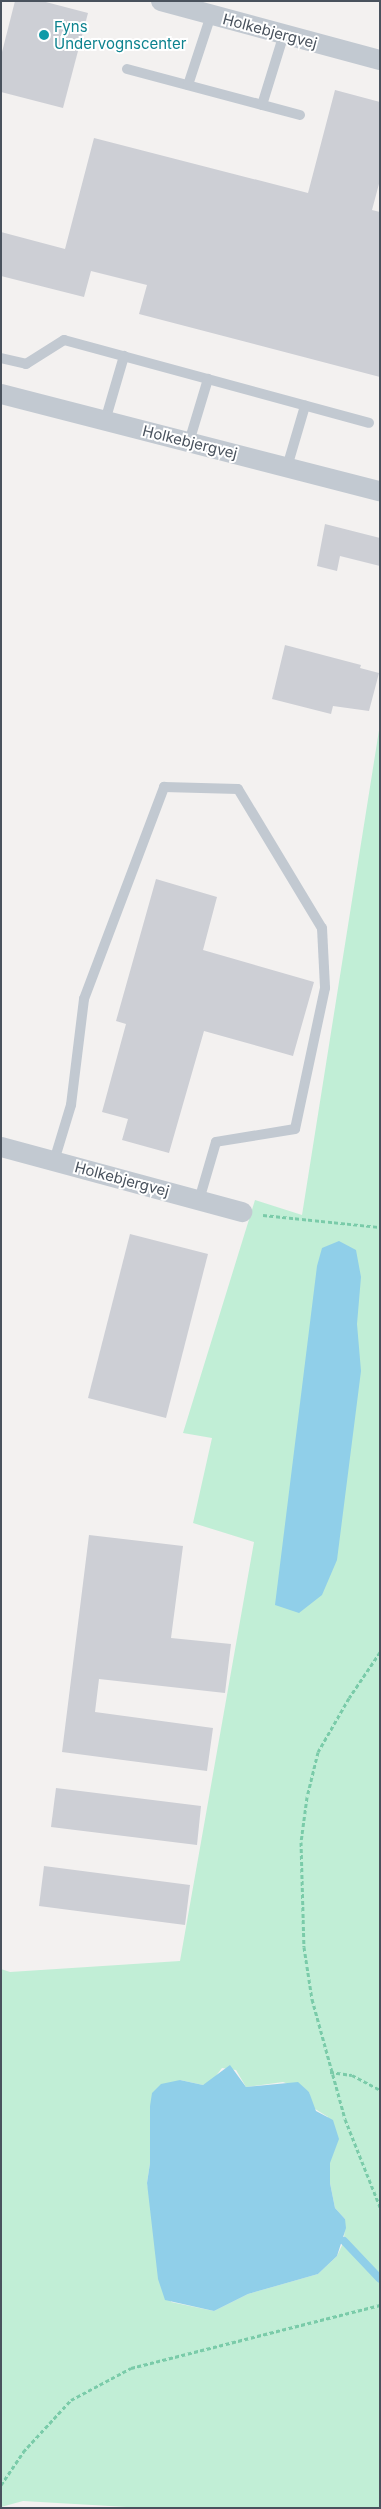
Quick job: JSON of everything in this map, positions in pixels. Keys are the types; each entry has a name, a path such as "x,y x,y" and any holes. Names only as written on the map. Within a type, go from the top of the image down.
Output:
{"street":[{"name":"Holkebjergvej","path":"161,1 380,60"},
{"name":"Holkebjergvej","path":"1,394 380,491"},
{"name":"Holkebjergvej","path":"1,1147 242,1212"}],"lane":[{"path":"188,85 211,15"},
{"path":"262,105 284,34"},
{"path":"127,69 300,115"},
{"path":"1,358 26,364 64,340 369,423"},
{"path":"105,421 124,356"},
{"path":"189,442 208,379"},
{"path":"287,467 305,406"},
{"path":"54,1161 71,1105 84,999 164,787 238,789 322,928 325,988 295,1129 216,1142 199,1200"}],"path":[{"path":"242,1212 380,1227"},
{"path":"380,1652 349,1698 318,1752 307,1797 301,1842 304,1947 312,1999 330,2072 369,2186 380,2207"},
{"path":"330,2072 352,2075 380,2090"},
{"path":"1,2485 23,2452 71,2400 131,2368 380,2305"}],"green space":[{"path":"380,724 380,2508 144,2508 23,2501 1,2507 1,1969 10,1972 180,1961 254,1542 193,1523 212,1438 183,1433 255,1200 302,1215","holes":["222,2068 236,2070 246,2087 283,2082 309,2092 312,2107 328,2117 330,2183 335,2208 345,2219 344,2241 337,2256 318,2274 248,2294 214,2311 171,2302 147,2183 150,2163 150,2106 180,2080 203,2085 212,2081"]}],"water":[{"path":"339,1241 356,1250 361,1277 357,1324 361,1371 337,1560 322,1595 299,1613 275,1605 317,1266 322,1248"},
{"path":"230,2065 246,2087 298,2082 309,2092 316,2111 333,2120 339,2139 330,2163 330,2183 335,2208 345,2219 346,2228 337,2256 318,2274 248,2294 214,2311 165,2300 158,2279 147,2183 150,2163 150,2106 152,2093 161,2084 180,2080 203,2085"}],"building":[{"name":"Fyns Undervognscenter","path":"15,1 42,1 88,13 63,108 1,92 1,56"},
{"path":"335,90 380,102 380,180 372,210 380,212 380,377 139,314 147,285 91,271 84,297 1,276 1,232 65,249 94,138 308,193"},
{"path":"325,524 380,538 380,566 340,556 337,571 317,566"},
{"path":"285,645 361,665 360,668 379,673 369,711 333,706 331,714 272,699"},
{"path":"156,879 217,897 203,950 314,982 293,1056 204,1031 169,1153 122,1140 128,1119 102,1112 126,1024 116,1021"},
{"path":"130,1234 208,1254 166,1418 88,1398"},
{"path":"89,1535 183,1546 171,1638 231,1644 225,1693 99,1679 95,1712 213,1728 207,1771 62,1752"},
{"path":"56,1788 201,1806 197,1845 51,1827"},
{"path":"44,1866 190,1885 185,1925 39,1906"}],"waterway":[{"path":"344,2241 380,2279"}],"place":[{"name":"Fyns Undervognscenter","path":"44,35"}]}
